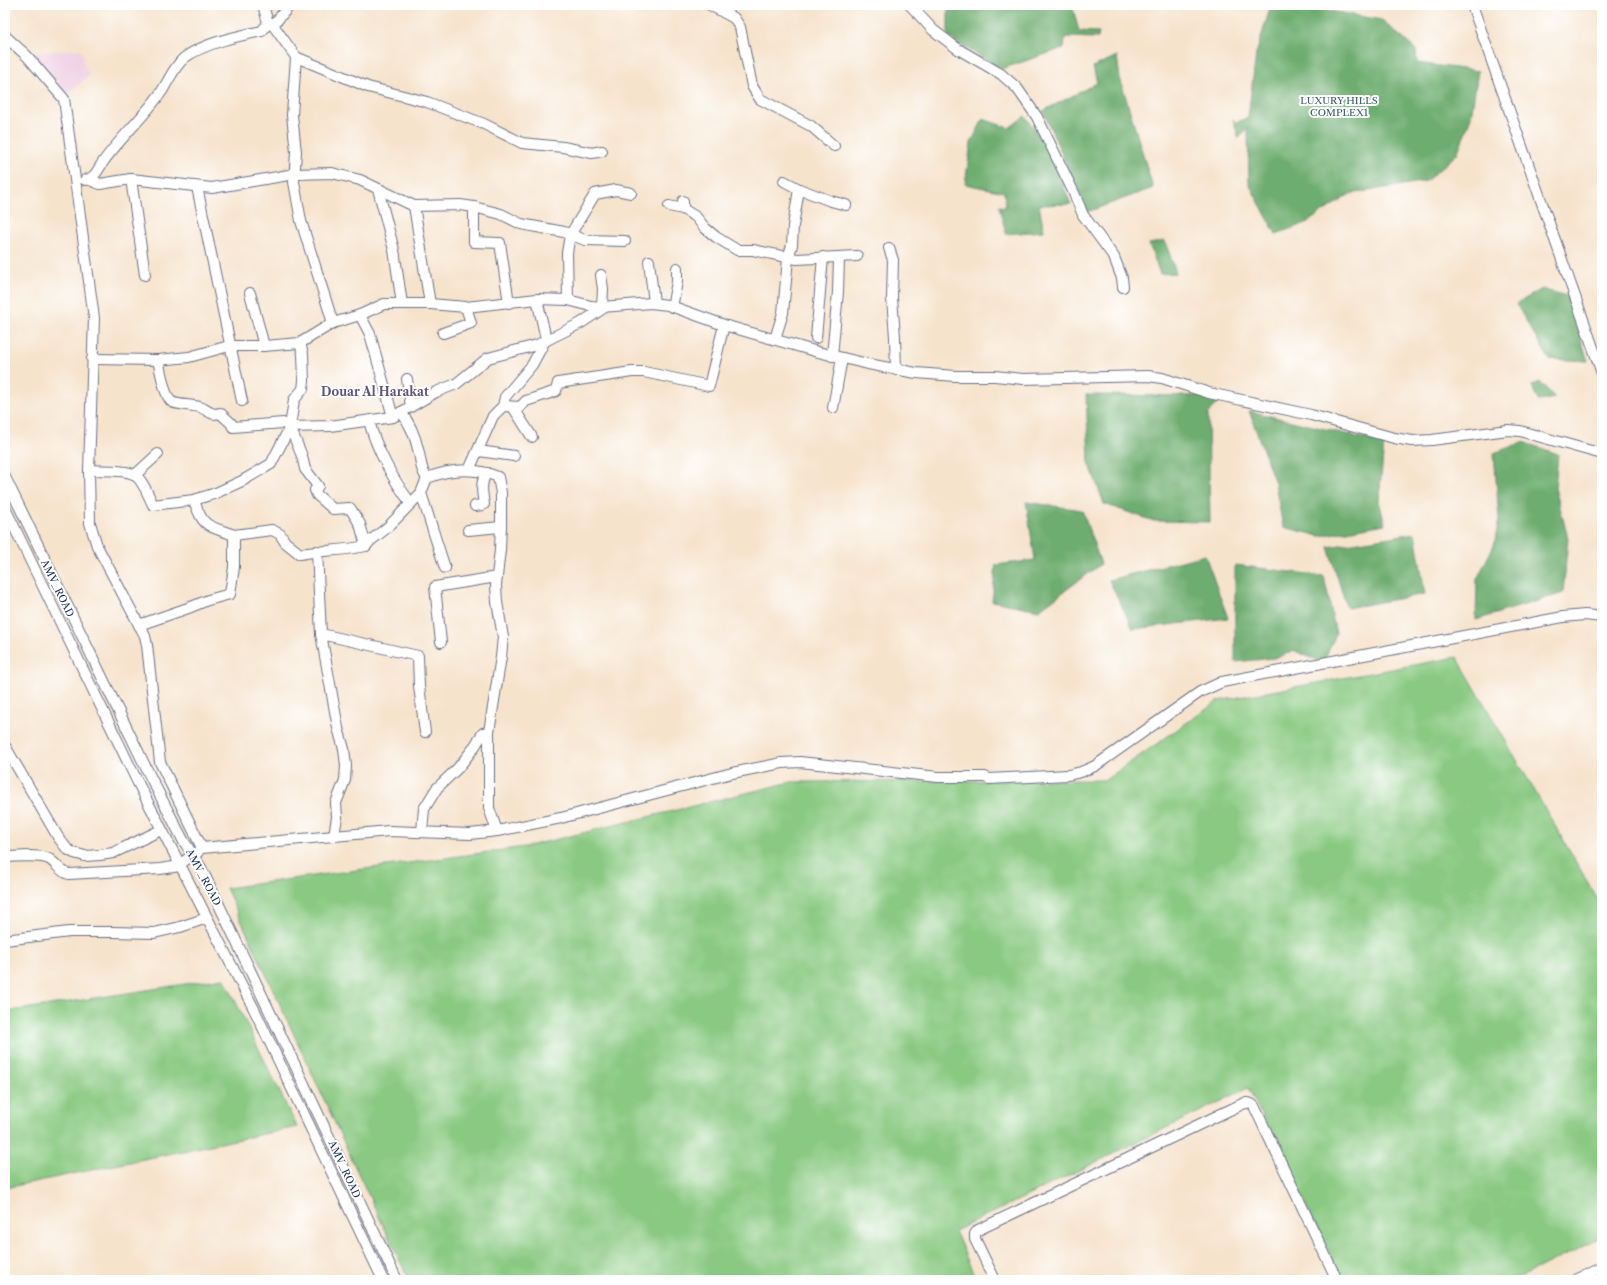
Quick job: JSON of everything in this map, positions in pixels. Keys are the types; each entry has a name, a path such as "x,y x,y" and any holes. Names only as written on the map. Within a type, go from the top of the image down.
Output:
{"street":[{"path":"262,5 270,24 296,57 368,87 427,102 484,124 522,143 563,147 592,153 602,151"},
{"path":"90,180 112,150 162,91 182,60 188,55 218,42 262,31 290,5"},
{"path":"710,5 734,18 740,26 752,86 760,99 811,126 834,146"},
{"path":"910,5 933,30 958,49 1002,74 1017,88 1037,117 1084,215 1114,257 1122,278 1123,287"},
{"path":"1472,5 1602,373"},
{"path":"5,36 27,56 64,99 94,318 89,470 90,523 97,546 144,632 147,646 160,762 202,848"},
{"path":"296,57 292,115 296,152 294,182 301,221 333,323"},
{"path":"76,182 90,180 100,184 131,179 212,188 295,174 332,173 360,180 414,206 460,205 474,207 501,214 521,224 564,232 585,240 625,242"},
{"path":"131,179 146,275"},
{"path":"784,181 799,189 846,205"},
{"path":"197,187 229,346 242,401"},
{"path":"378,189 394,250 402,304"},
{"path":"775,339 783,313 788,258 792,246 793,226 799,189"},
{"path":"568,300 567,253 570,235 595,194 616,190 631,193"},
{"path":"668,206 683,205 705,228 737,250 753,250 788,258 806,259 857,256"},
{"path":"414,206 430,304"},
{"path":"474,207 474,242 500,243 509,303"},
{"path":"889,248 893,260 892,298 896,370"},
{"path":"816,338 823,257"},
{"path":"832,356 838,292 839,257"},
{"path":"649,261 654,304"},
{"path":"672,307 677,282 677,268"},
{"path":"601,275 604,289 604,307"},
{"path":"250,293 264,346"},
{"path":"92,359 158,360 189,357 229,346 264,346 300,343 333,323 360,315 384,304 430,304 466,307 537,299 568,300 591,306 604,307 654,304 672,307 724,325 832,356 896,370 956,376 996,376 1022,379 1148,376 1162,378 1209,393 1311,415 1394,438 1412,441 1432,440 1508,430 1520,431 1602,454"},
{"path":"532,437 508,407 504,397 532,365 546,339 537,299"},
{"path":"443,333 471,322 466,307"},
{"path":"158,360 168,396 172,402 203,408 209,413 215,415 220,413 231,423 233,427 283,423 290,427 330,426 397,414 436,392 456,384 488,358 537,345 546,339 581,323 604,307"},
{"path":"360,315 370,334 397,414 411,429 418,447 423,472 427,478"},
{"path":"469,470 493,416 508,407 520,407 526,401 556,390 558,383 632,372 644,372 709,386 724,325"},
{"path":"89,470 129,473 135,475 142,484 153,504 194,500 216,493 242,481 271,464 290,427 294,400 303,389 303,354 300,343"},
{"path":"833,408 842,358"},
{"path":"407,379 411,407"},
{"path":"369,420 391,474 410,502"},
{"path":"290,427 302,456 305,469 318,486 315,490 317,495 333,509 350,508 360,524 366,546"},
{"path":"479,450 514,456"},
{"path":"135,475 158,454"},
{"path":"427,478 452,471 469,470 487,473 498,477 501,493 501,527 497,577 497,602 503,637 489,732 489,808 498,831"},
{"path":"475,506 484,504 483,477 487,473"},
{"name":"AMV_ROAD","path":"5,477 151,778 183,840 194,857 214,895 398,1280"},
{"path":"194,500 199,516 203,522 234,535 272,530 280,534 285,542 300,554 317,551 352,549 366,546 388,527 421,492 427,478"},
{"path":"421,492 445,568"},
{"path":"5,508 161,830 254,1009 383,1280"},
{"path":"468,530 501,527"},
{"path":"139,625 208,600 230,594 234,567 234,535"},
{"path":"317,551 321,634 346,766 345,780 336,803 337,817 334,836"},
{"path":"441,642 435,587 497,577"},
{"path":"5,857 46,858 53,861 65,873 69,874 160,869 180,866 184,860 194,857 202,848 389,831 422,831 470,834 498,831 561,818 690,784 782,763 800,762 938,777 984,777 989,779 1075,774 1095,766 1200,692 1222,682 1563,617 1585,615 1602,617"},
{"path":"321,634 418,656 419,686 425,732"},
{"path":"422,831 424,809 437,788 458,768 483,733 489,732"},
{"path":"5,746 58,836 67,849 74,853 85,856 108,855 161,830"},
{"path":"199,901 205,903 210,902 214,895"},
{"path":"5,940 69,932 158,933 180,928 207,918"},
{"path":"254,1009 261,1007 266,1003"},
{"path":"263,1028 268,1023 274,1022"},
{"path":"995,1280 975,1239 974,1234 978,1230 1246,1103 1254,1106 1337,1280"},
{"path":"1576,1280 1602,1268"}],"shaded area":[{"path":"80,49 85,58 82,60 89,76 67,94 31,54"}],"green space":[{"path":"948,5 1072,5 1079,31 1099,32 1098,38 1065,37 1064,48 1001,69 948,37"},
{"name":"LUXURY HILLS COMPLEX1","path":"1271,5 1295,5 1382,20 1416,50 1417,63 1478,71 1471,117 1457,154 1426,181 1350,194 1306,223 1276,234 1249,184 1248,128 1239,138 1233,119 1236,123 1248,117 1256,54"},
{"path":"1117,56 1120,78 1153,188 1087,212 1043,111 1097,83 1093,67"},
{"path":"1025,116 1047,146 1071,204 1039,205 1044,231 1006,234 999,206 1006,207 1004,192 965,184 971,143 983,119 1009,128"},
{"path":"1165,241 1176,273 1160,274 1149,244"},
{"path":"1542,289 1567,296 1588,361 1549,359 1516,304"},
{"path":"1540,382 1555,398 1538,401 1532,386"},
{"path":"1086,395 1222,396 1208,414 1210,522 1154,521 1104,504 1089,462"},
{"path":"1249,411 1384,443 1379,501 1385,524 1320,536 1283,527 1275,483"},
{"path":"1523,442 1558,454 1555,488 1568,538 1563,593 1476,620 1477,579 1494,545 1499,519 1494,453"},
{"path":"1026,502 1082,510 1101,564 1039,610 992,601 996,565 1035,560"},
{"path":"1415,533 1425,594 1347,608 1328,547"},
{"path":"1205,555 1228,618 1133,629 1109,580"},
{"path":"1235,565 1324,576 1336,634 1323,663 1295,651 1274,658 1235,662"},
{"path":"1457,657 1602,907 1602,1237 1515,1280 1343,1280 1248,1088 955,1231 976,1280 409,1280 226,888 525,847 791,782 1105,780 1218,701"},
{"path":"224,978 297,1127 5,1188 5,1012"}],"district":[{"name":"Douar Al Harakat","path":"375,392"}]}
